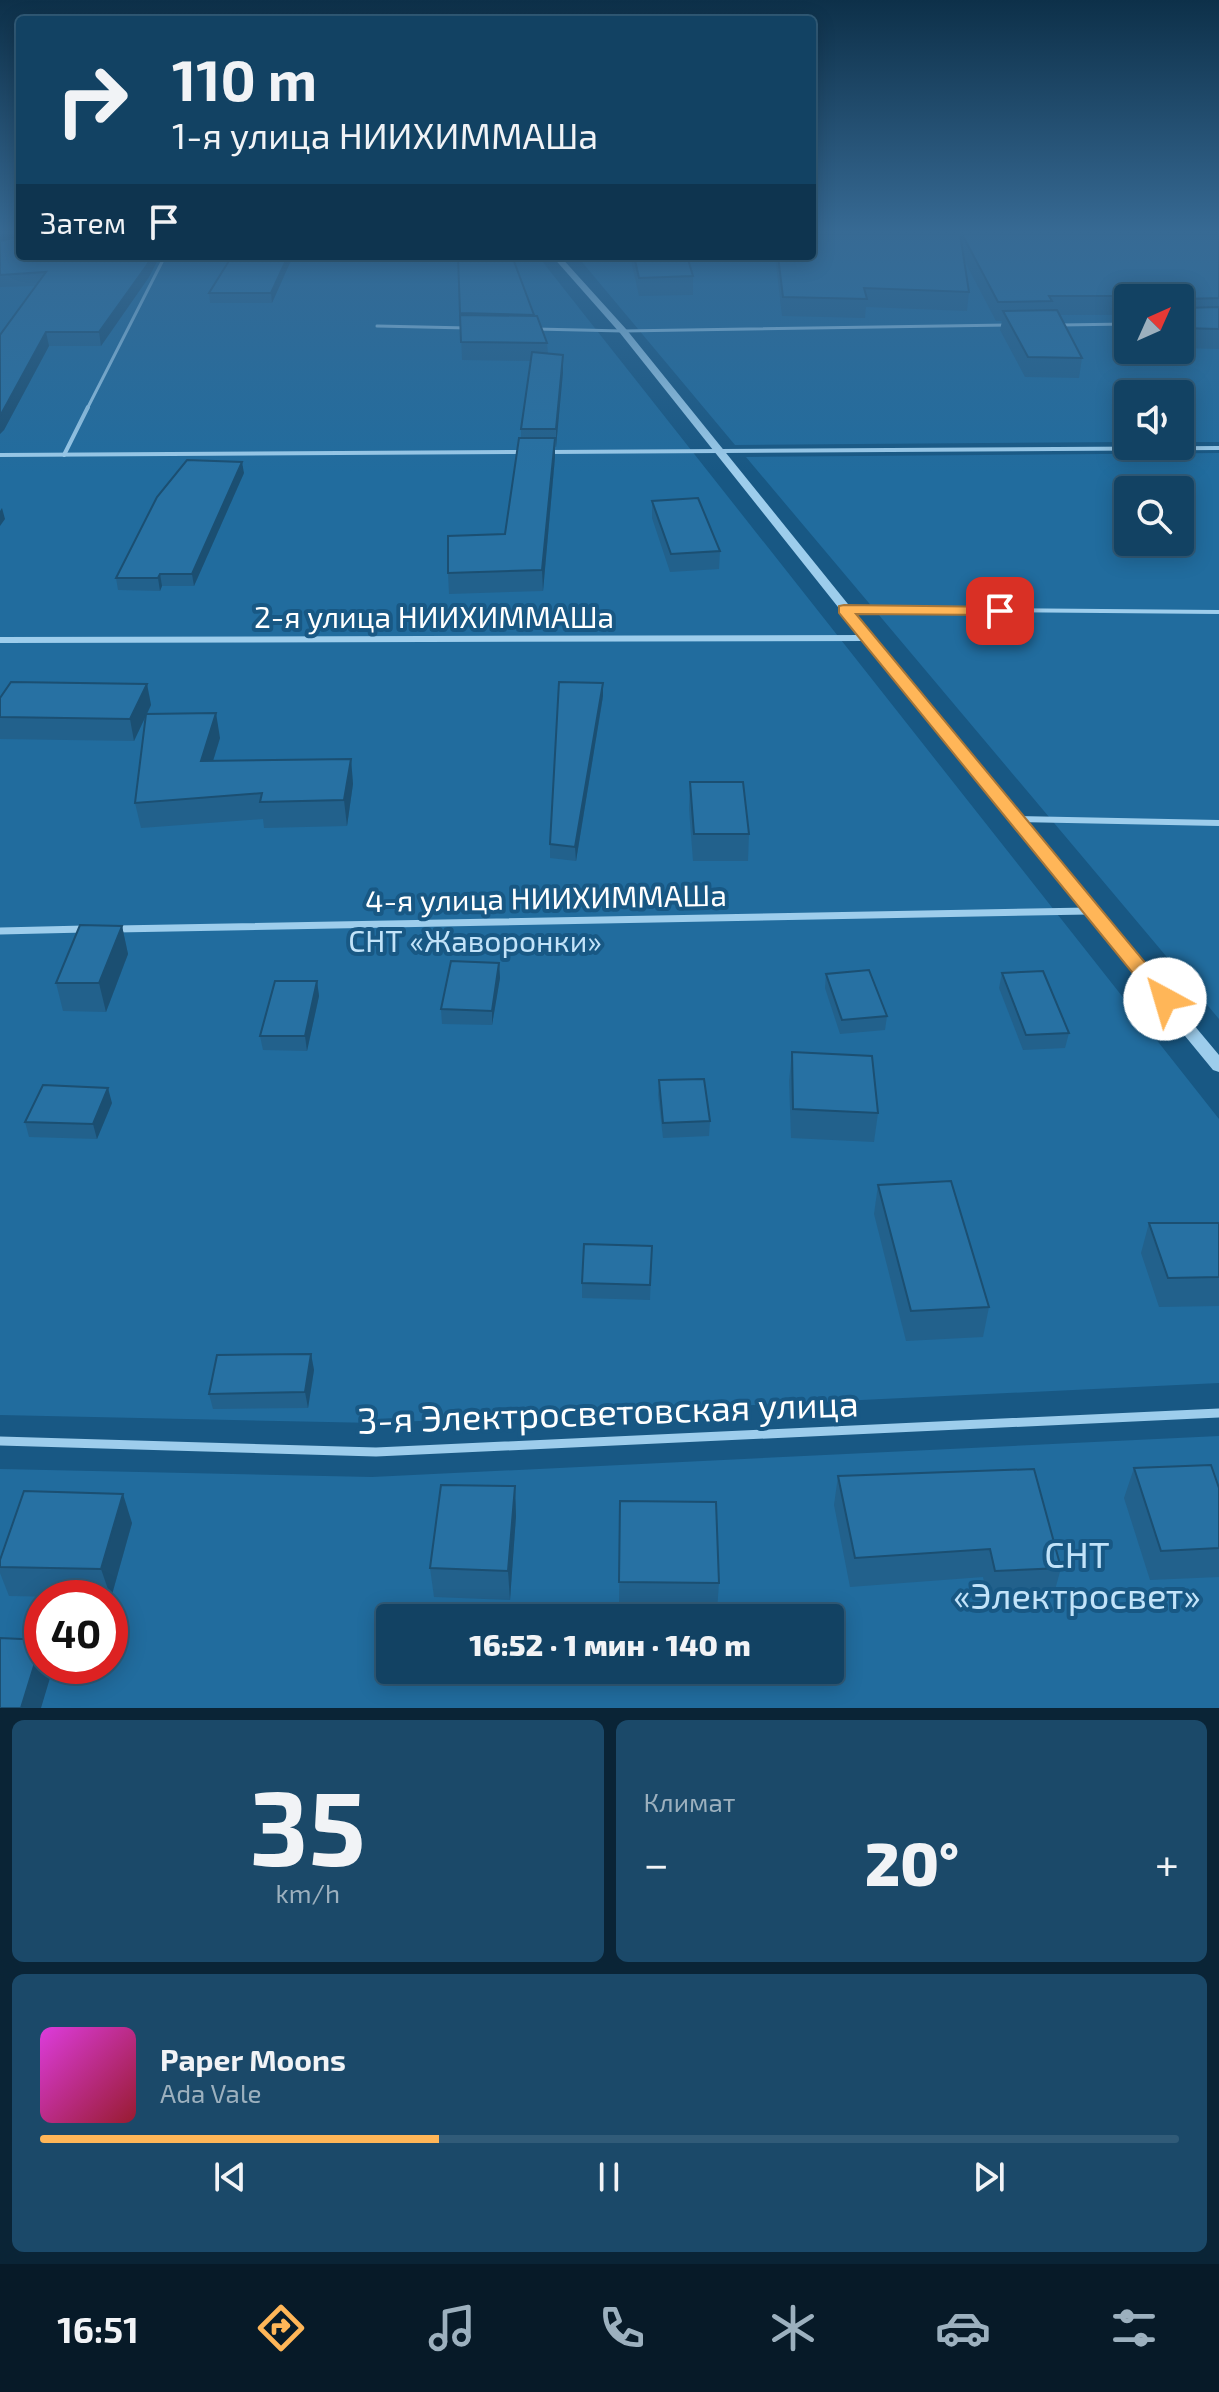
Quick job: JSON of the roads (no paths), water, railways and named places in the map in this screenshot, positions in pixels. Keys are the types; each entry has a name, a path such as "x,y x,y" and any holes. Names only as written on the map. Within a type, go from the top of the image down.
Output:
{"street":[{"path":"608,314 1014,819 1219,1066"}],"lane":[{"path":"64,455 136,314"},
{"path":"1049,325 1114,324"},
{"path":"531,329 623,331 1018,325"},
{"path":"377,326 469,328"},
{"path":"0,455 1219,448"},
{"path":"844,609 1219,612"},
{"name":"2-я улица НИИХИММАШа","path":"0,640 867,638"},
{"path":"1014,819 1219,823"},
{"name":"4-я улица НИИХИММАШа","path":"111,929 1093,911"},
{"path":"0,931 95,929"},
{"name":"3-я Электросветовская улица","path":"0,1441 376,1452 1219,1413"}],"park label":[{"name":"СНТ «Жаворонки»","path":"475,942"},
{"name":"СНТ «Электросвет»","path":"1077,1576"}]}
